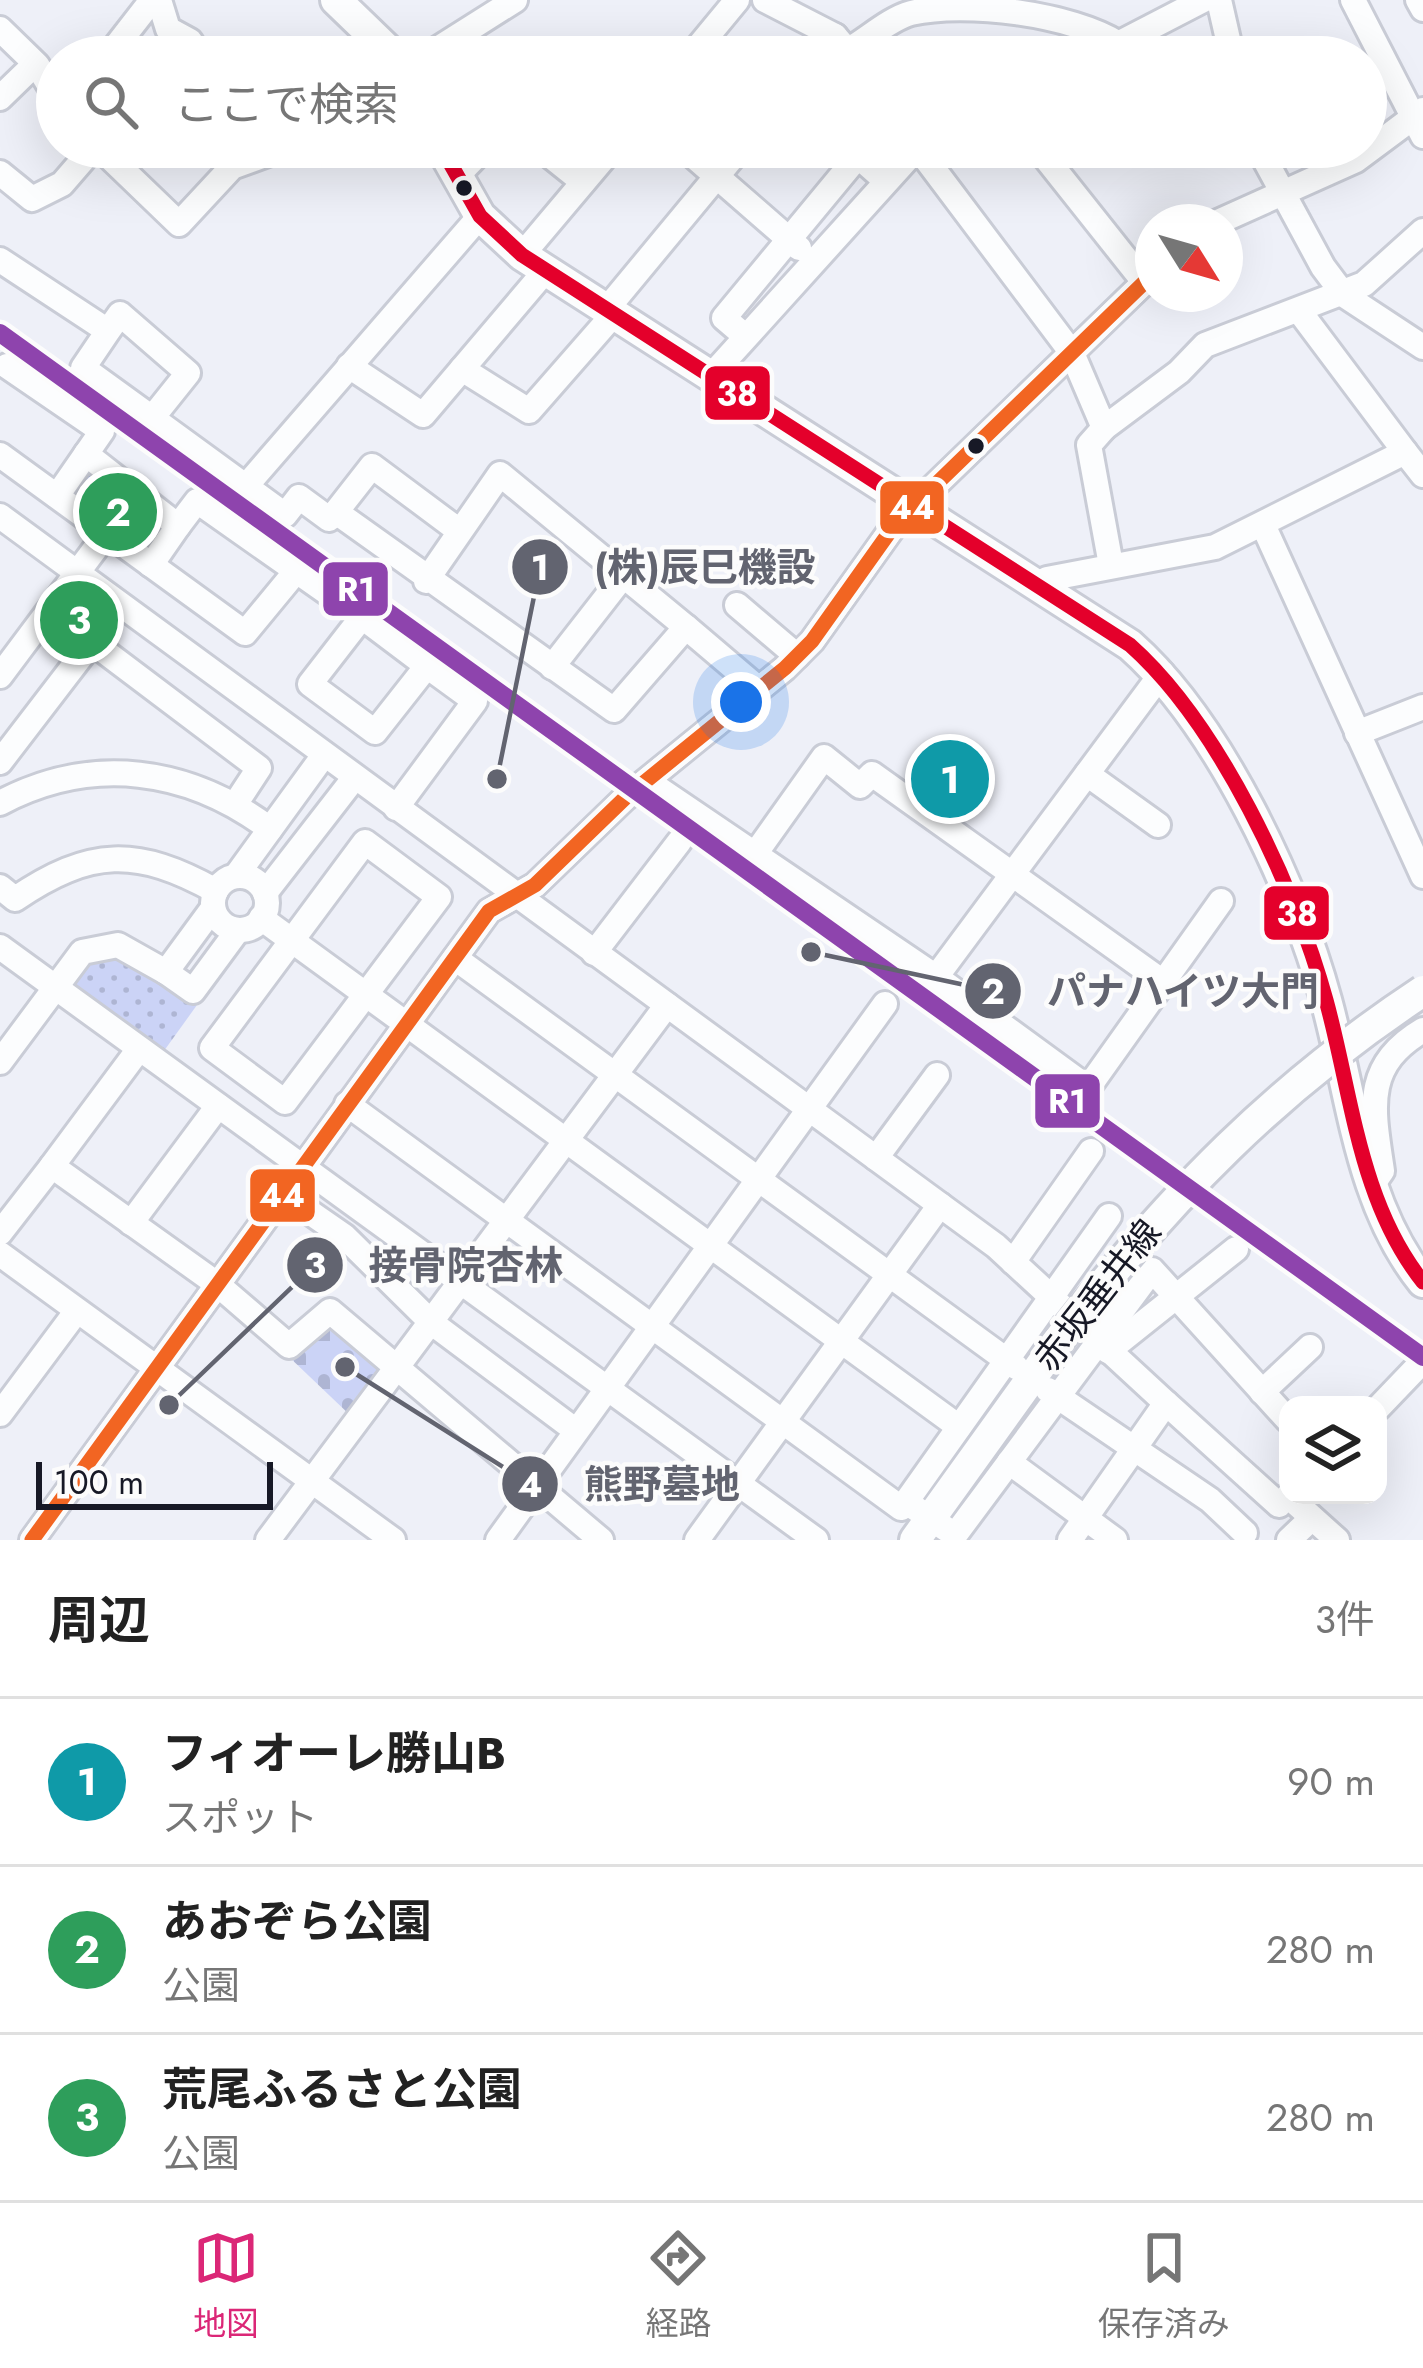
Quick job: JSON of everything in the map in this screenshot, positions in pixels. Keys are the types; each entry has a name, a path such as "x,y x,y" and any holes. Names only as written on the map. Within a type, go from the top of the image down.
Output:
{"main road":[{"path":"336,0 366,36"},
{"path":"452,168 480,217 534,262 1130,645 1187,701 1292,899 1327,1002 1351,1123 1373,1184 1423,1282"},
{"name":"赤坂垂井線","path":"932,1527 1064,1333 1144,1232 1228,1143 1323,1062 1423,992"}],"street":[{"path":"125,36 155,0 168,29 181,36"},
{"path":"458,36 515,0"},
{"path":"707,36 737,0"},
{"path":"765,0 829,36"},
{"path":"1134,36 1203,0"},
{"path":"1219,0 1227,36"},
{"path":"1353,0 1373,36"},
{"path":"1418,0 1423,9"},
{"path":"866,36 915,6 1049,16 1099,36"},
{"path":"0,28 35,64 0,98"},
{"path":"1387,61 1420,121 1387,138"},
{"path":"0,173 32,200 83,168"},
{"path":"119,168 178,224 231,168"},
{"path":"456,177 465,168"},
{"path":"566,168 584,182"},
{"path":"349,366 423,415 462,369 596,168"},
{"path":"708,168 814,261"},
{"path":"462,369 530,411 723,168"},
{"path":"745,336 724,318 848,168"},
{"path":"872,168 885,180"},
{"path":"710,377 897,168"},
{"path":"933,168 1072,353 1104,428"},
{"path":"1055,168 1135,262"},
{"path":"1268,168 1345,295 1423,347"},
{"path":"1243,210 1328,168"},
{"path":"246,486 480,217"},
{"path":"1111,565 1089,446 1104,428 1180,372 1204,345 1345,295 1423,231"},
{"path":"0,260 108,331"},
{"path":"32,1540 489,911 523,892 797,656 872,551 912,506 1135,292"},
{"path":"1300,312 1423,475"},
{"path":"152,418 188,374 121,314 83,368 285,515 299,497 329,519 371,466 458,530"},
{"path":"2,368 102,431 57,496"},
{"path":"1036,587 1047,579 1111,565 1215,548 1405,452"},
{"path":"0,454 245,633 297,570"},
{"path":"86,454 178,526"},
{"path":"427,581 500,474 759,689"},
{"path":"151,565 197,501 475,701 401,802"},
{"path":"337,512 427,581 614,710 686,627"},
{"path":"0,516 81,566 324,755 401,802 599,948 667,1005 812,1103 876,1158 1016,1258 1166,1403 1279,1494"},
{"path":"1264,527 1423,876"},
{"path":"0,676 107,532"},
{"path":"552,668 623,576"},
{"path":"736,605 797,656"},
{"path":"362,617 310,684 376,732 427,666"},
{"path":"0,762 92,642 259,768 236,803"},
{"path":"936,977 1162,673"},
{"path":"1357,733 1423,707"},
{"path":"166,972 324,755"},
{"path":"755,854 824,757 860,786 872,774 1163,982"},
{"path":"3,792 57,778 138,773 175,779 236,803 270,829"},
{"path":"1087,774 1158,825"},
{"path":"0,1062 82,952 100,945 133,949 193,991 355,777"},
{"path":"647,781 936,977 1088,1088 1221,902"},
{"path":"365,842 439,897 367,997 285,1102 212,1048 365,842"},
{"path":"599,948 679,842"},
{"path":"0,887 15,899 56,871 95,859 135,858 176,869 222,892 254,880 255,914"},
{"path":"222,892 222,923 255,914"},
{"path":"255,914 959,1427"},
{"path":"0,947 816,1540"},
{"path":"455,958 1011,1364"},
{"path":"498,1540 884,1004"},
{"path":"268,1540 667,1005"},
{"path":"1373,1184 1382,1171 1374,1116 1378,1071 1402,1042 1423,1030"},
{"path":"0,1233 139,1049"},
{"path":"876,1158 937,1075"},
{"path":"347,1104 932,1527"},
{"path":"131,1222 218,1106"},
{"path":"1016,1258 1091,1151"},
{"path":"52,1166 217,1284 289,1346 329,1311 601,1540"},
{"path":"282,1193 344,1236 432,1323 575,1430"},
{"path":"697,1540 940,1205"},
{"path":"932,1527 959,1427 1011,1364 1109,1216"},
{"path":"932,1527 1010,1462 1052,1392 1107,1342 1236,1249"},
{"path":"0,1254 393,1540"},
{"path":"1107,1342 1152,1270 1279,1410"},
{"path":"0,1414 76,1312"},
{"path":"1262,1392 1310,1347"},
{"path":"1387,1399 1423,1361"},
{"path":"1052,1392 1131,1450 1210,1499 1240,1536 1279,1504"},
{"path":"1070,1540 1166,1403"},
{"path":"1010,1462 1115,1540"},
{"path":"1304,1526 1336,1540"}],"green space":[{"path":"96,475 162,523 164,535 152,550 73,501 72,491 84,476"},
{"path":"83,591 113,614 96,637 74,649 44,627 70,592"},
{"path":"127,954 197,1005 161,1055 71,991 70,979 85,959"},
{"path":"327,1318 389,1366 352,1417 287,1355"}],"transit line":[{"name":"38","path":"453,168 480,216 522,255 1130,645 1162,678 1223,762 1274,858 1326,1000 1371,1182 1384,1217 1423,1282"},
{"name":"44","path":"32,1540 489,911 535,885 625,798 785,668 812,641 896,523 1135,291"},
{"name":"R1","path":"0,333 1423,1357"}],"place":[{"name":"あおぞら公園","path":"118,512"},
{"name":"荒尾ふるさと公園","path":"79,620"},
{"name":"(株)辰巳機設","path":"497,779"},
{"name":"フィオーレ勝山B","path":"950,779"},
{"name":"パナハイツ大門","path":"811,952"},
{"name":"熊野墓地","path":"345,1367"},
{"name":"接骨院杏林","path":"169,1405"}]}
